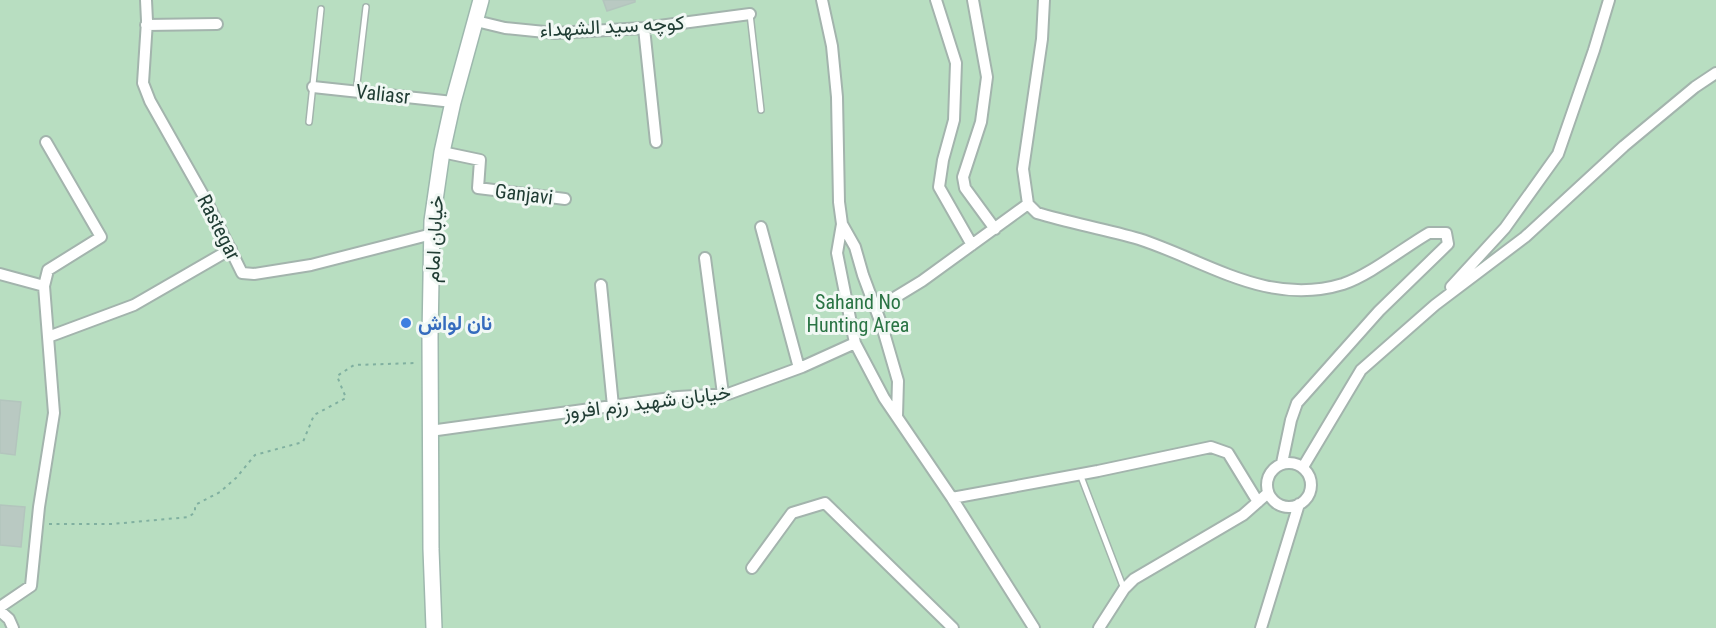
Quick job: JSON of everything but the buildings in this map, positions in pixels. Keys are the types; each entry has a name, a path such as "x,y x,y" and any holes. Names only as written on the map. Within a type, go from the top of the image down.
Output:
{"street":[{"name":"Rastegar","path":"146,0 143,83 150,102 207,202 242,273 254,274 311,265 432,234"},
{"name":"خیابان امام","path":"434,628 430,549 432,234 442,152 481,0"},
{"path":"822,0 832,46 837,97 839,202 842,224 837,253 855,343 884,398 952,498 1034,628"},
{"path":"936,0 956,63 954,120 943,160 939,187 972,245"},
{"path":"973,0 987,77 981,122 963,177 965,188 994,229"},
{"path":"1044,0 1042,39 1023,170 1029,204 1037,213 1079,222 1140,240 1239,279 1286,291 1317,290 1345,283 1429,233 1446,233 1448,244 1379,310 1297,403 1282,463"},
{"path":"1435,305 1505,228 1558,153 1594,50 1608,0"},
{"name":"کوچه سید الشهداء","path":"476,21 505,28 555,33 644,28 750,14"},
{"path":"146,25 217,24"},
{"path":"644,28 656,142"},
{"path":"1303,467 1361,370 1435,305 1525,237 1624,146 1695,87 1716,74"},
{"name":"Valiasr","path":"313,87 453,102"},
{"path":"13,628 0,609 31,586 54,413 44,286 48,270 101,237 46,142"},
{"name":"Ganjavi","path":"442,152 480,160 478,188 565,199"},
{"path":"876,309 922,281 1029,204"},
{"path":"842,224 855,247 898,381 897,416"},
{"path":"761,227 799,368"},
{"path":"48,337 134,305 231,249"},
{"path":"705,258 723,394"},
{"path":"0,274 44,286"},
{"path":"601,285 613,406"},
{"name":"خیابان شهید رزم افروز","path":"430,431 678,397 728,394 799,368 855,343"},
{"path":"952,498 1212,447 1228,453 1258,502"},
{"path":"1261,628 1299,504 1309,494 1311,487 1303,467 1297,464 1282,463 1270,472 1267,478 1268,493 1278,504 1285,507 1299,504"},
{"path":"1099,628 1124,589 1134,579 1243,515 1268,493"},
{"path":"752,568 792,513 825,503 953,628"}],"lane":[{"path":"356,92 366,7"},
{"path":"309,122 321,9"},
{"path":"750,14 761,110"},
{"path":"1080,474 1124,589"}],"path":[{"path":"38,524 112,524 189,516 195,512 195,505 220,492 236,478 255,455 303,442 314,415 346,398 337,376 354,365 430,363"}],"green space":[{"name":"Sahand No Hunting Area","path":"0,0 1716,0 1716,628 0,628"}],"place":[{"name":"نان لواش","path":"406,323"}]}
